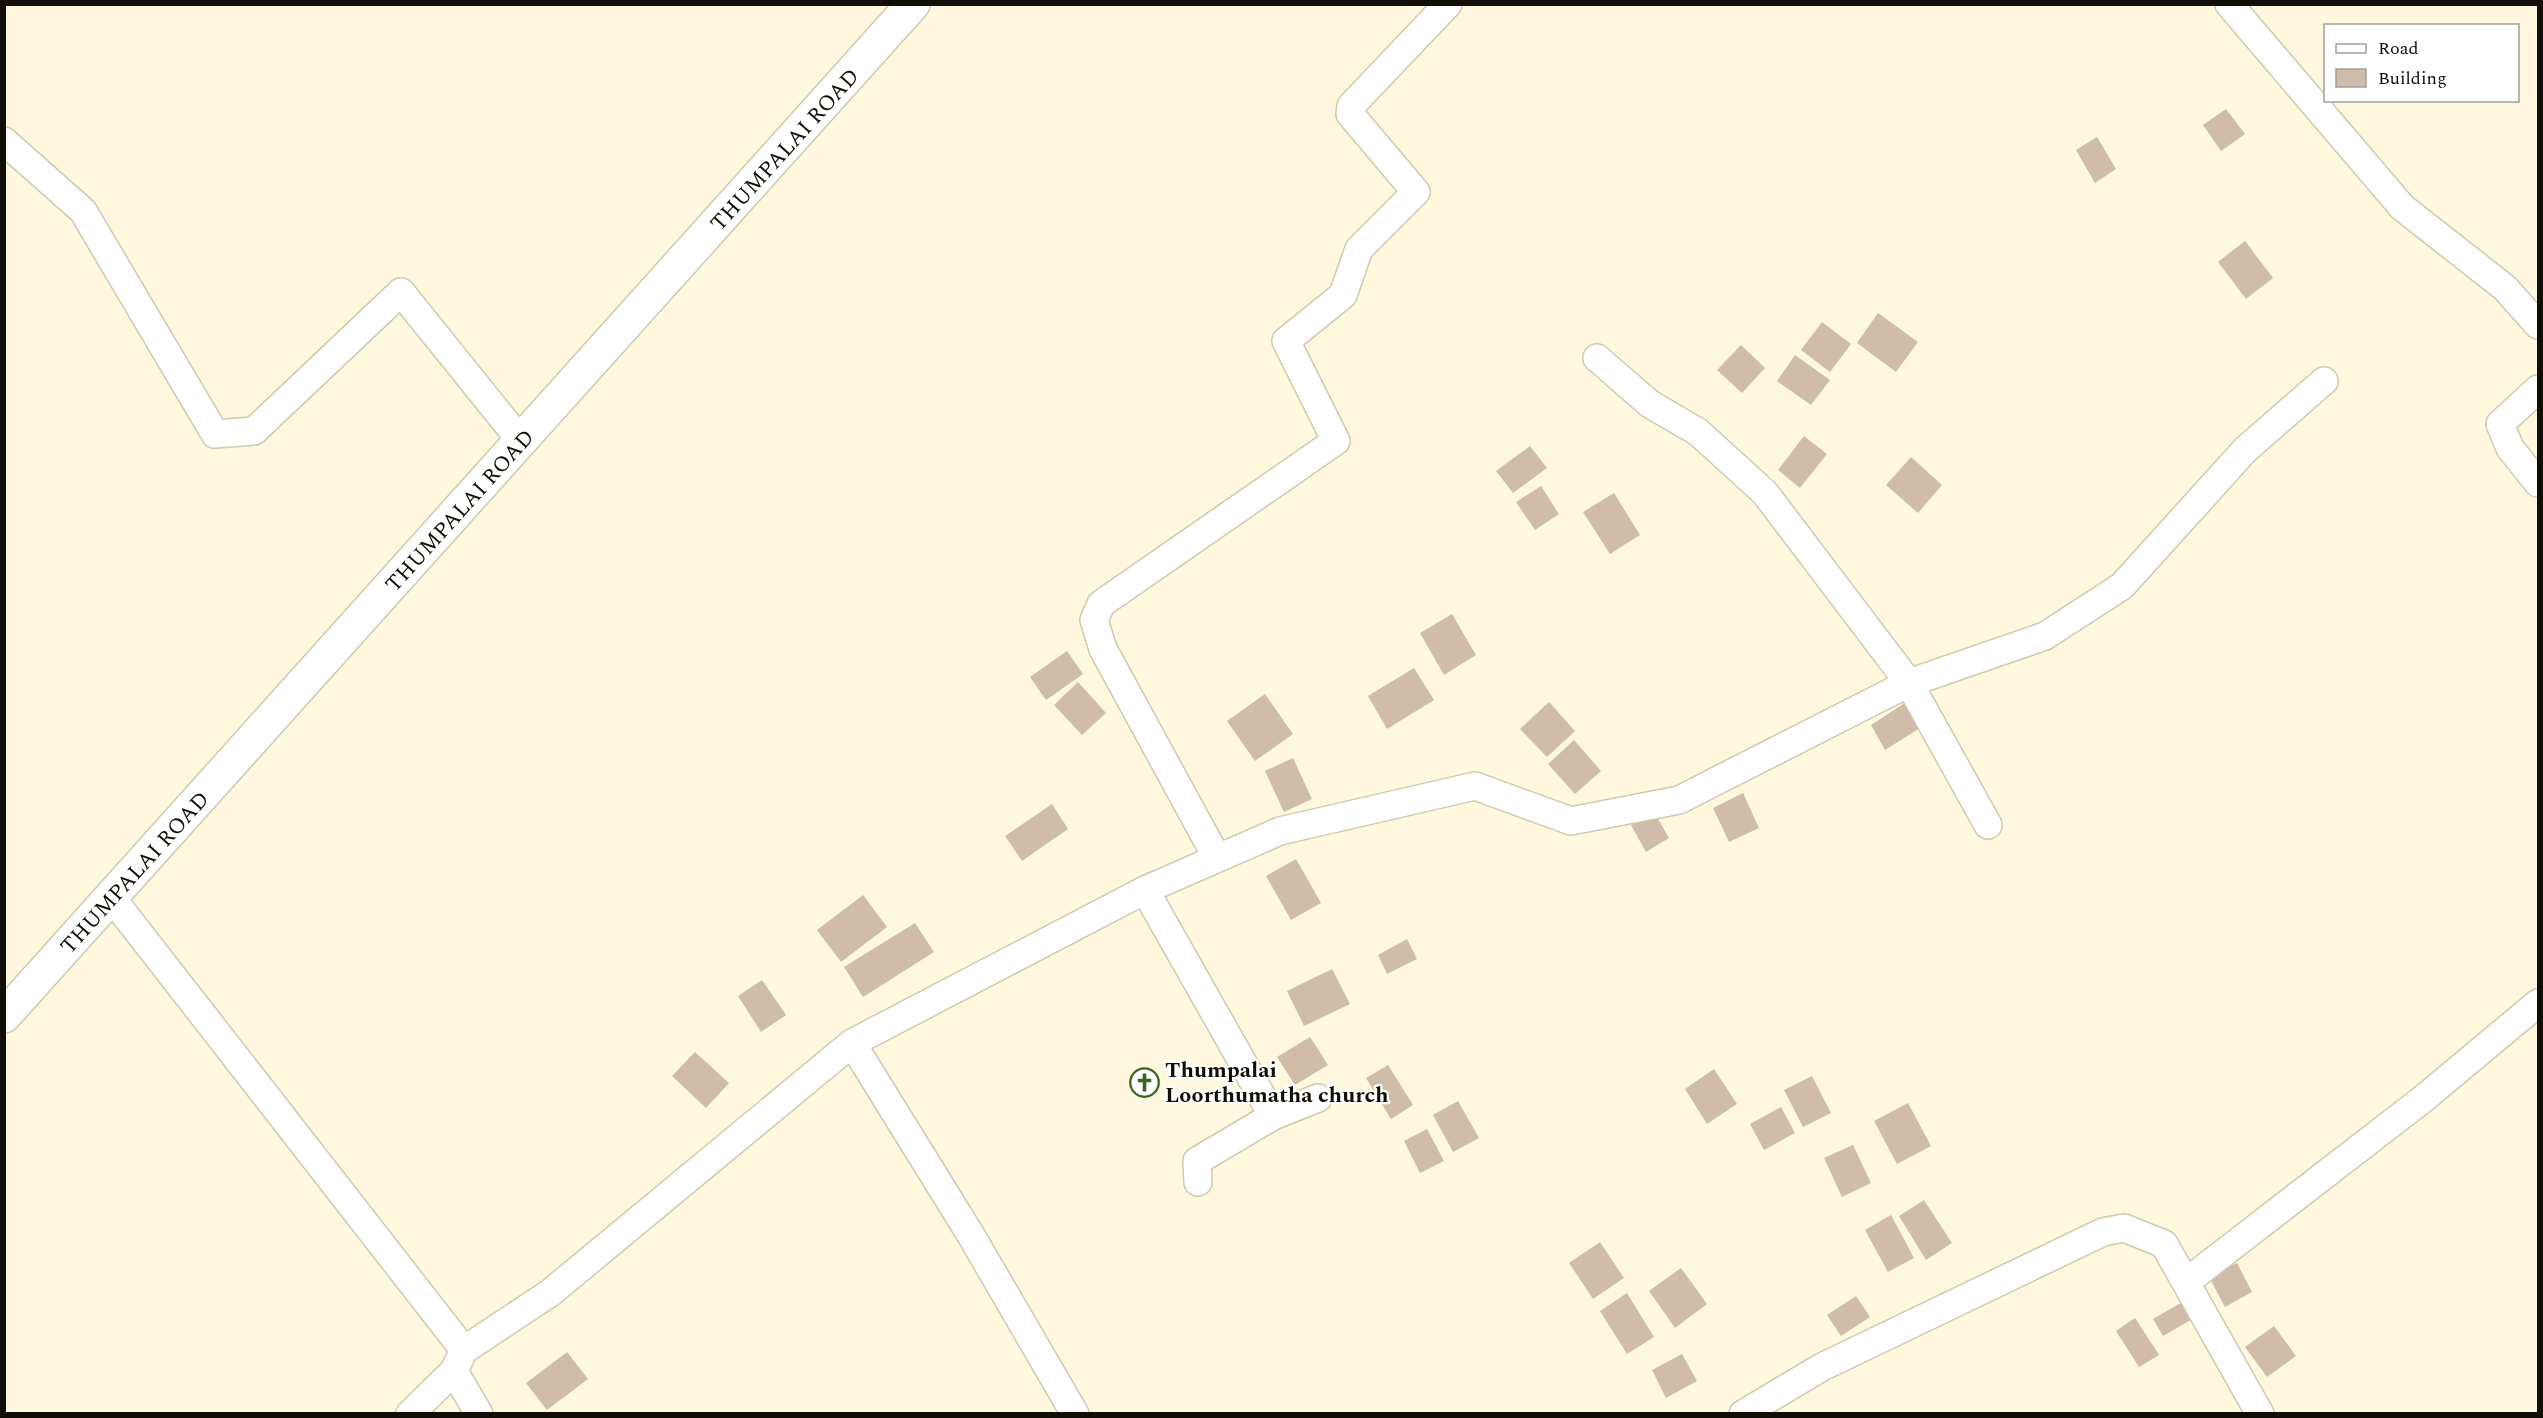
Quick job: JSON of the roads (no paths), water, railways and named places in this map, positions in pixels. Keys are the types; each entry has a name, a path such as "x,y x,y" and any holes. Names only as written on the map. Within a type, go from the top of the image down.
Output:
{"street":[{"name":"THUMPALAI ROAD","path":"4,1016 913,4"},
{"path":"1217,858 1103,649 1094,620 1101,604 1336,441 1286,341 1343,295 1359,249 1416,192 1350,114 1351,106 1448,4"},
{"path":"2229,4 2402,207 2505,288 2538,325"},
{"path":"4,141 84,211 215,434 254,431 402,292 521,441"},
{"path":"1597,358 1650,404 1698,432 1765,493 1909,683 1988,825"},
{"path":"410,1413 459,1360 550,1293 852,1043 1145,890 1280,831 1475,786 1571,820 1679,800 1909,683 2045,636 2122,586 2245,450 2324,381"},
{"path":"2538,389 2500,424 2510,448 2538,483"},
{"path":"1145,890 1273,1116"},
{"path":"111,897 459,1360 479,1413"},
{"path":"2186,1282 2423,1099 2538,1004"},
{"path":"852,1043 972,1237 1075,1413"},
{"path":"1198,1182 1197,1161 1273,1116 1318,1098"},
{"path":"1743,1413 1822,1367 2103,1232 2124,1228 2164,1244 2260,1413"}],"place":[{"name":"Thumpalai Loorthumatha church","path":"1144,1082"}]}
